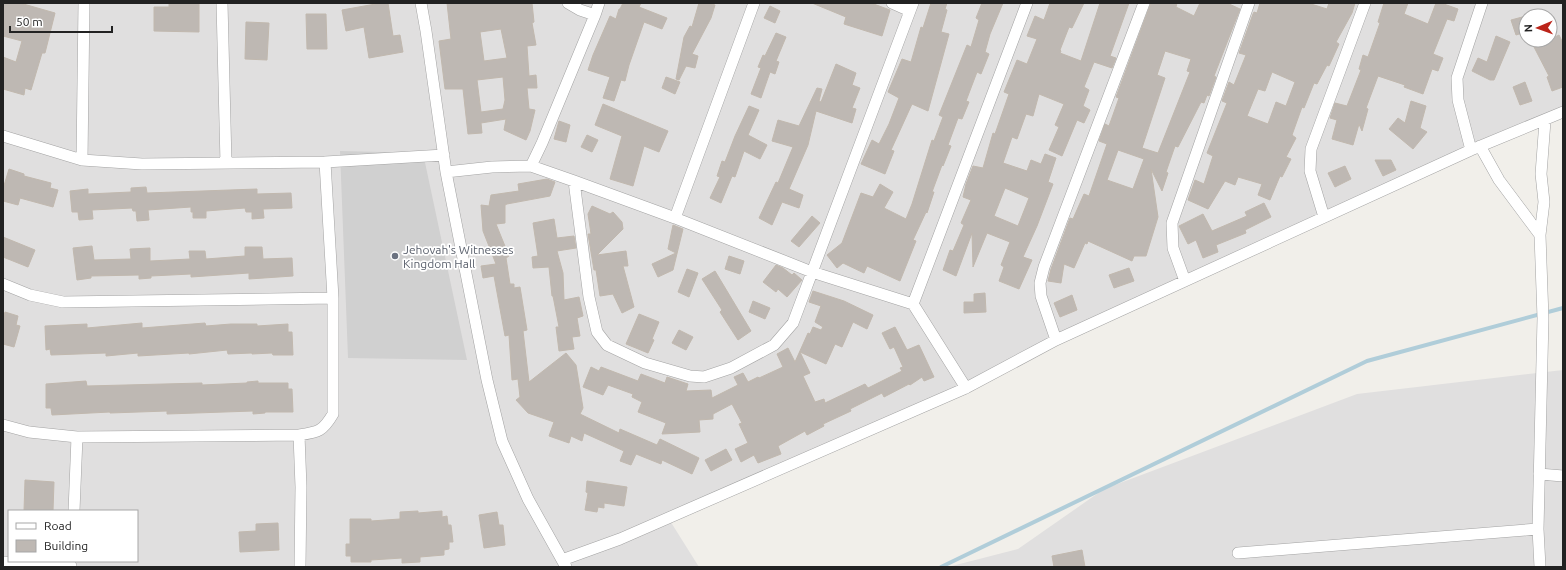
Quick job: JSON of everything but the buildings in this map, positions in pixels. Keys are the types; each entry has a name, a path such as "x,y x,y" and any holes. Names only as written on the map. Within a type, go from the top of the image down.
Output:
{"street":[{"path":"82,160 84,3"},
{"path":"222,3 226,164"},
{"path":"421,3 446,172 487,380 502,441 528,499 564,564 966,388 1056,340 1476,148 1563,112"},
{"path":"568,3 580,10 595,15"},
{"path":"531,166 542,143 599,3"},
{"path":"674,218 754,3"},
{"path":"574,181 589,297 597,332 607,345 645,363 690,376 704,377 737,365 774,345 792,323 912,7 892,3"},
{"path":"913,304 1028,3"},
{"path":"1056,340 1041,296 1040,283 1044,267 1144,3"},
{"path":"1185,281 1173,248 1172,223 1249,3"},
{"path":"1324,217 1310,171 1311,149 1365,3"},
{"path":"1482,3 1457,78 1458,100 1476,148 1540,235"},
{"path":"1540,567 1538,529 1543,318 1540,235 1544,202 1541,174 1545,120"},
{"path":"3,136 82,160 142,164 325,162 444,155"},
{"path":"3,425 28,432 78,437 299,434 316,433 326,425 333,414 333,298 325,162"},
{"path":"446,172 492,167 531,166 674,218 812,272 913,304 966,388"},
{"path":"3,284 30,295 63,302 333,298"},
{"path":"299,434 301,487 300,567"},
{"path":"74,510 78,437"},
{"path":"1539,474 1563,476"},
{"path":"1238,553 1538,529"},
{"path":"3,562 71,565"}],"shaded area":[{"path":"3,3 1563,3 1563,112 840,440 667,516 699,567 3,567"},
{"name":"Jehovah's Witnesses Kingdom Hall","path":"340,151 423,153 467,360 348,358"},
{"path":"1563,370 1563,567 948,567 1018,549 1104,489 1357,394"}],"waterway":[{"path":"941,567 1367,361 1563,308"}],"place":[{"name":"Jehovah's Witnesses Kingdom Hall","path":"395,256"}]}
